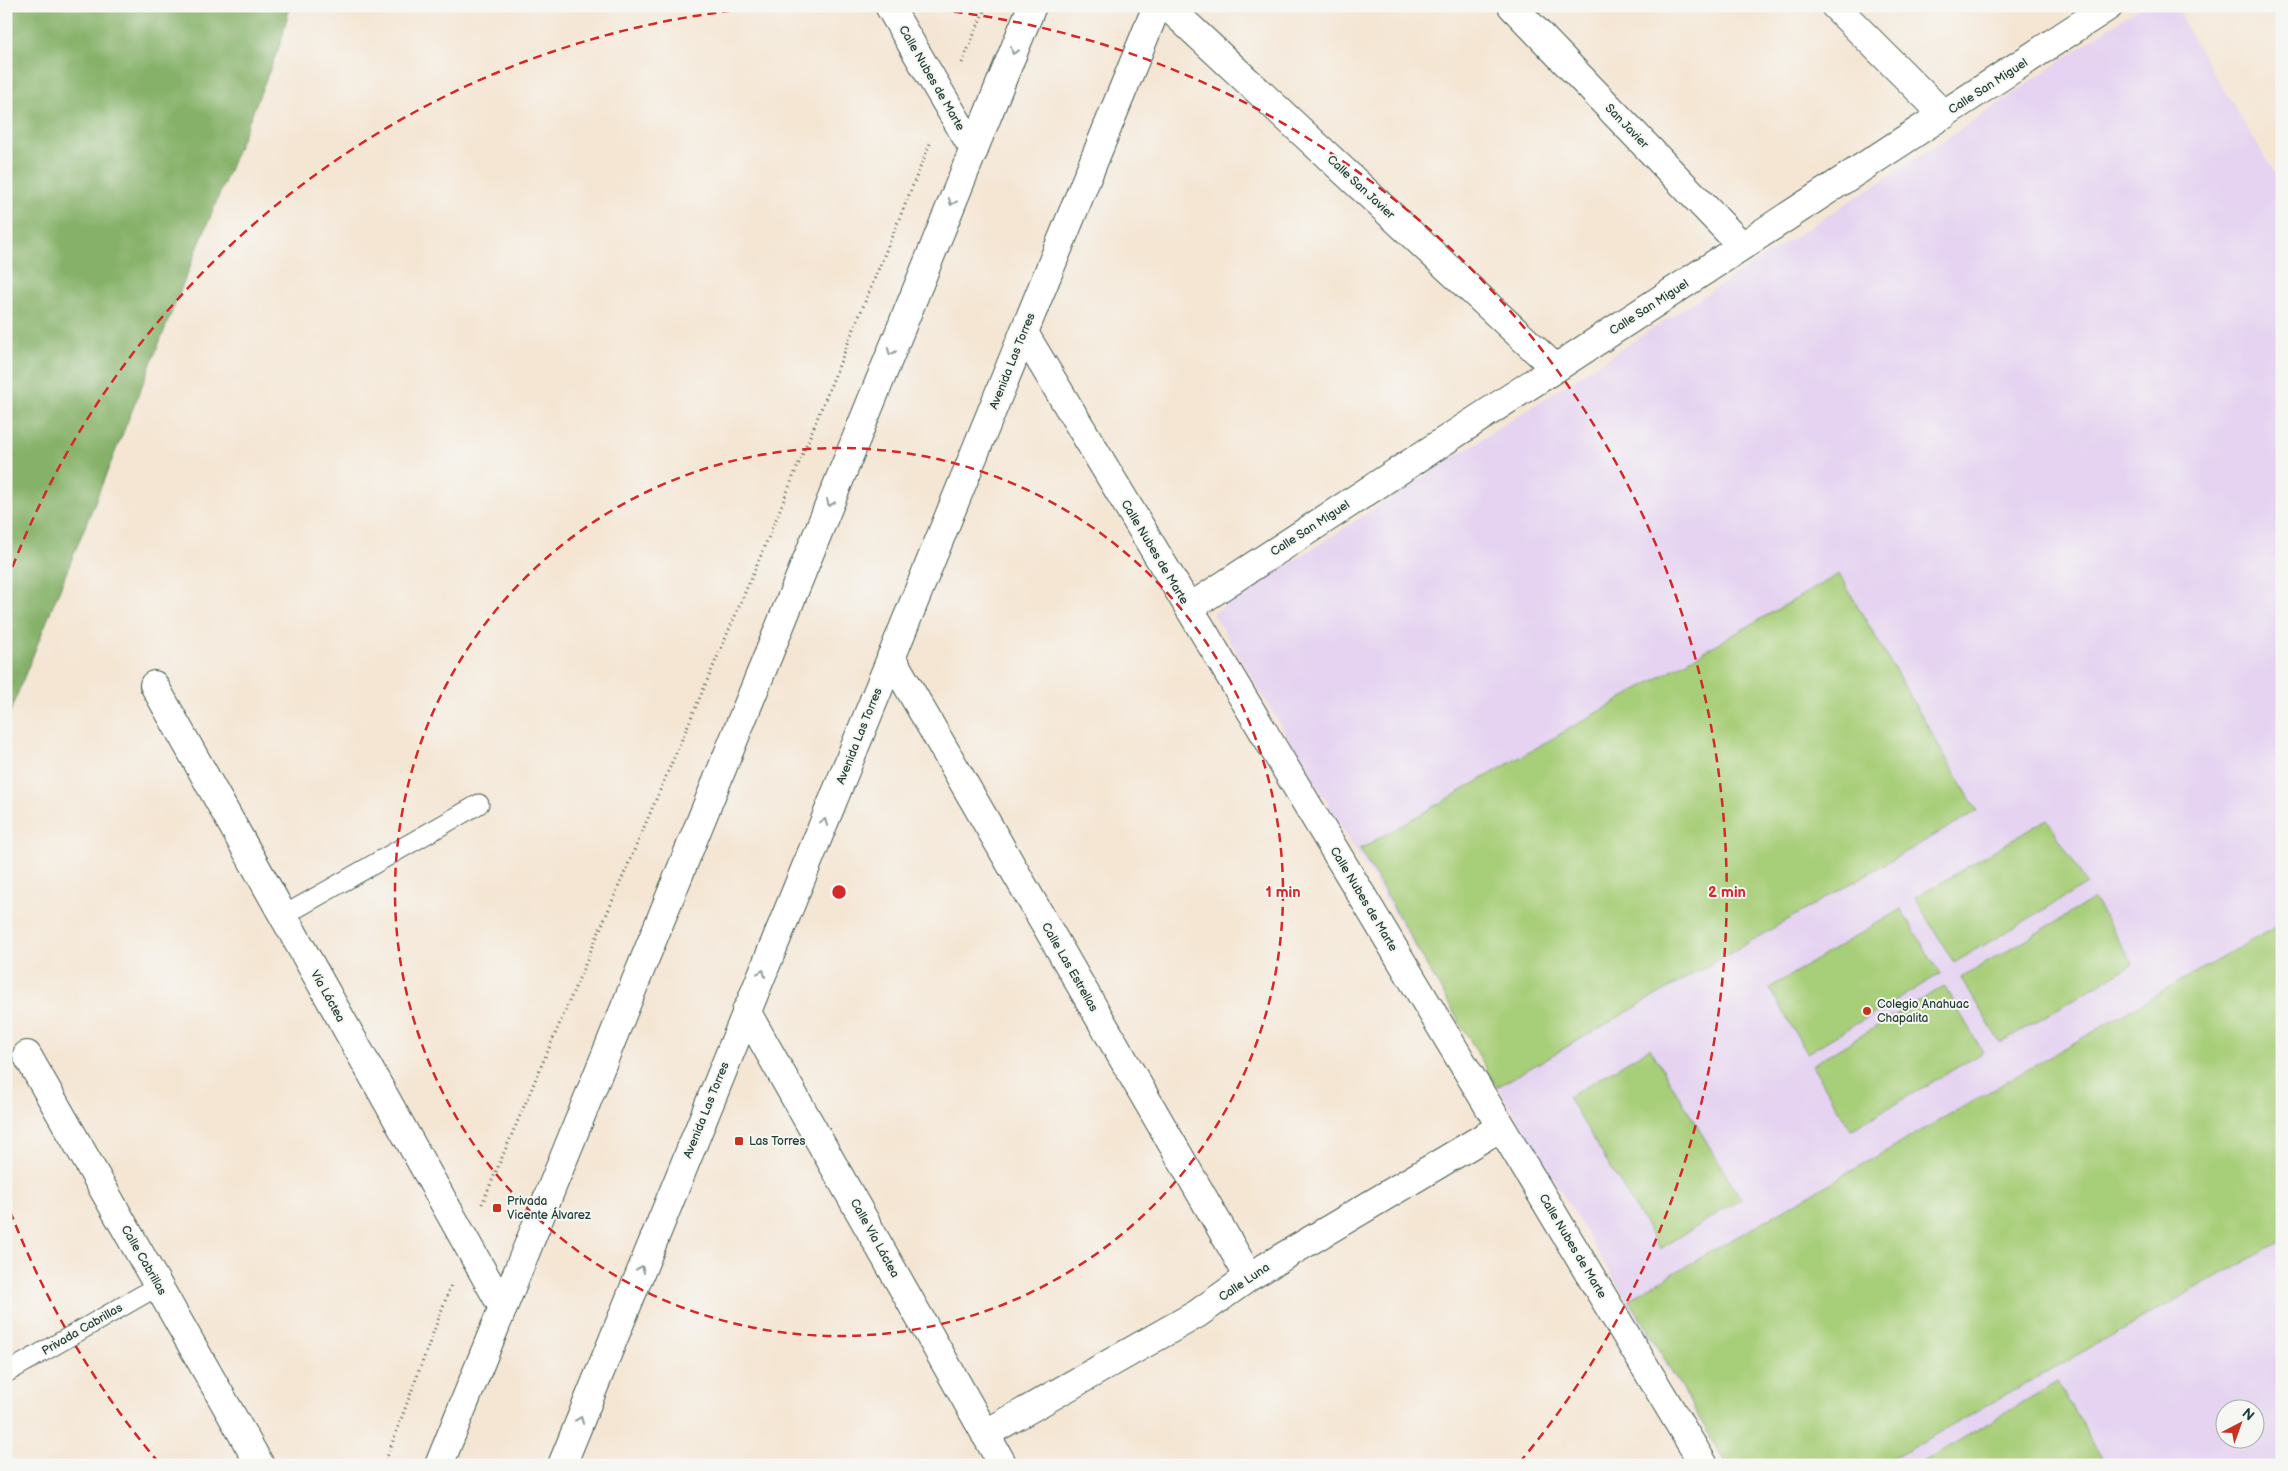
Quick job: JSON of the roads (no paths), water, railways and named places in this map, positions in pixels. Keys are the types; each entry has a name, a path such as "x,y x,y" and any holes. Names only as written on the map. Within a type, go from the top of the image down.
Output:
{"street":[{"name":"Calle Nubes de Marte","path":"889,6 974,150"},
{"path":"439,1465 1032,6"},
{"name":"Avenida Las Torres","path":"562,1465 1157,6"},
{"name":"Calle San Javier","path":"1167,6 1555,368"},
{"name":"San Javier","path":"1512,6 1742,246"},
{"path":"1836,6 1944,115"},
{"name":"Calle San Miguel","path":"1189,608 2109,6"},
{"name":"Calle Nubes de Marte","path":"1024,333 1704,1465"},
{"name":"Calle Las Estrellas","path":"891,657 1249,1277"},
{"name":"Vía Láctea","path":"154,685 503,1308"},
{"name":"Calle Vía Láctea","path":"746,1012 1003,1465"},
{"name":"Calle Cabrillas","path":"27,1055 260,1465"},
{"name":"Calle Luna","path":"985,1434 1197,1314 1249,1277 1501,1127"}],"lane":[{"path":"283,916 479,804"},
{"name":"Privada Cabrillas","path":"6,1373 158,1286"}],"place":[{"name":"Colegio Anahuac Chapalita","path":"1867,1011"},
{"name":"Las Torres","path":"739,1141"},
{"name":"Privada Vicente Álvarez","path":"497,1208"}]}
